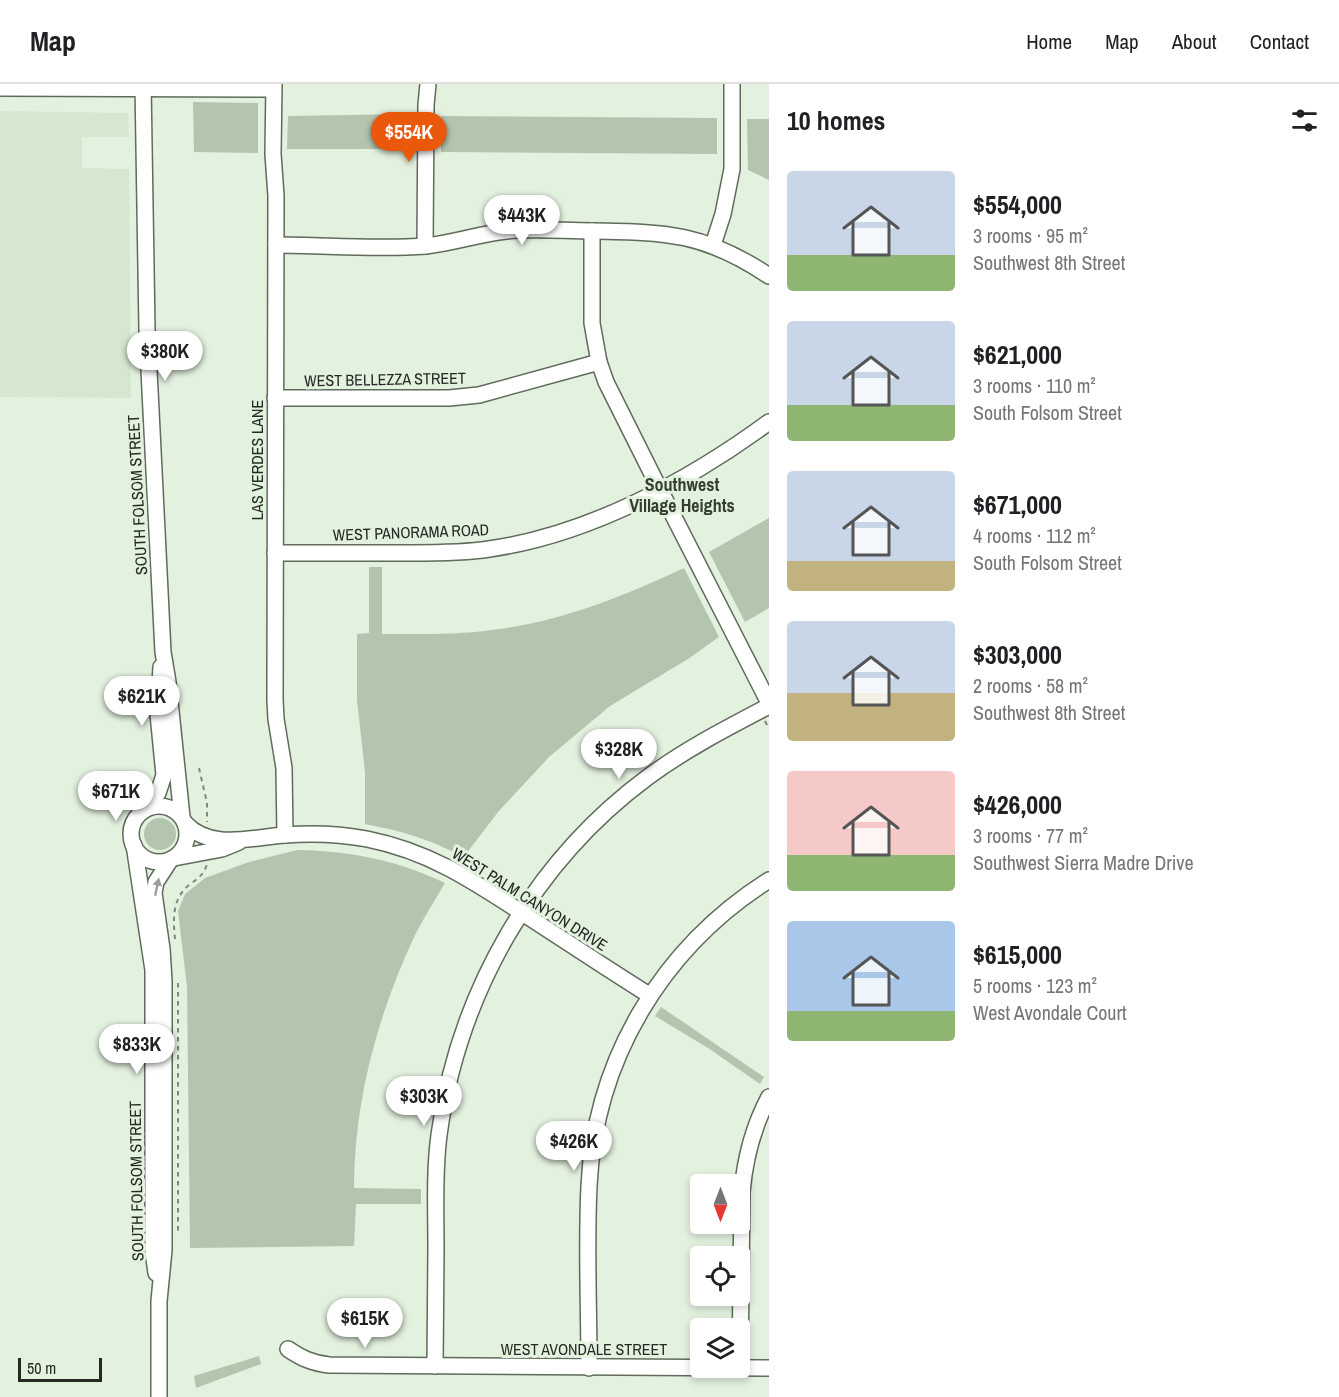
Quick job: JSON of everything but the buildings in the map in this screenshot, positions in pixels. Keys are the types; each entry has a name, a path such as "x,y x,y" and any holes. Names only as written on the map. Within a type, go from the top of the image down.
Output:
{"street":[{"path":"425,246 428,84"},
{"path":"713,245 723,214 732,169 732,84"},
{"name":"SOUTH FOLSOM STREET","path":"143,86 147,341 163,652 183,820"},
{"path":"0,88 273,86"},
{"name":"LAS VERDES LANE","path":"273,86 276,245 275,700 284,768 285,835"},
{"path":"276,245 425,246 518,230 662,233 713,245 736,255 769,276"},
{"path":"435,1366 436,1166 448,1083 469,1014 488,970 521,912 579,840 623,798 647,778 694,747 769,704 614,399 599,362 592,313 592,231"},
{"name":"WEST BELLEZZA STREET","path":"275,399 449,399 479,395 599,362"},
{"name":"WEST PANORAMA ROAD","path":"275,552 458,552 520,544 582,525 660,490 711,462 769,422"},
{"name":"SOUTH FOLSOM STREET","path":"143,811 158,793 164,775 158,714 158,683 163,652"},
{"path":"159,806 168,807 183,820 187,838 184,846 172,858 153,861 145,858 134,846 131,836 132,826 143,811 159,806"},
{"name":"WEST PALM CANYON DRIVE","path":"183,820 191,829 207,837 244,840 285,835 326,834 366,839 431,858 466,876 649,995"},
{"name":"WEST PALM CANYON DRIVE","path":"172,858 222,849 244,840"},
{"name":"SOUTH FOLSOM STREET","path":"134,846 153,970 153,1251 159,1301"},
{"name":"SOUTH FOLSOM STREET","path":"159,1397 159,1301 164,1250 164,981 154,892 159,877 172,858"},
{"path":"589,1368 589,1185 594,1139 611,1076 629,1033 649,995 692,943 718,918 769,880"},
{"path":"741,1318 744,1170 755,1129 769,1097"},
{"name":"WEST AVONDALE STREET","path":"288,1349 300,1358 329,1365 690,1368"},
{"name":"WEST AVONDALE STREET","path":"750,1368 769,1368"}],"path":[{"path":"199,768 207,803 207,827"},
{"path":"175,942 173,918 177,902 186,888 206,871 208,857"},
{"path":"178,977 178,1241"}],"shaded area":[{"path":"193,102 258,103 258,153 194,152"},
{"path":"0,111 128,113 129,137 82,137 82,168 129,169 131,398 0,397"},
{"path":"411,114 410,149 287,149 288,116"},
{"path":"441,116 717,118 717,154 441,152"},
{"path":"747,119 769,119 769,180 748,170"},
{"path":"769,518 769,608 745,622 709,552"},
{"path":"369,567 382,567 382,634 465,633 542,621 590,607 684,568 719,637 688,659 610,706 549,757 498,812 463,858 416,836 365,824 365,772 357,700 357,634 369,633"},
{"path":"160,818 171,823 176,834 171,845 160,850 149,845 144,834 149,823"},
{"path":"297,850 336,852 373,858 409,868 445,883 415,935 379,1027 358,1122 355,1155 354,1188 421,1189 421,1204 356,1204 354,1246 190,1248 187,987 178,911 185,894 205,878 249,862"},
{"path":"661,1007 764,1077 760,1084 708,1048 655,1016"},
{"path":"259,1356 261,1364 196,1388 194,1376"}],"district":[{"name":"Southwest Village Heights","path":"682,494"}]}
